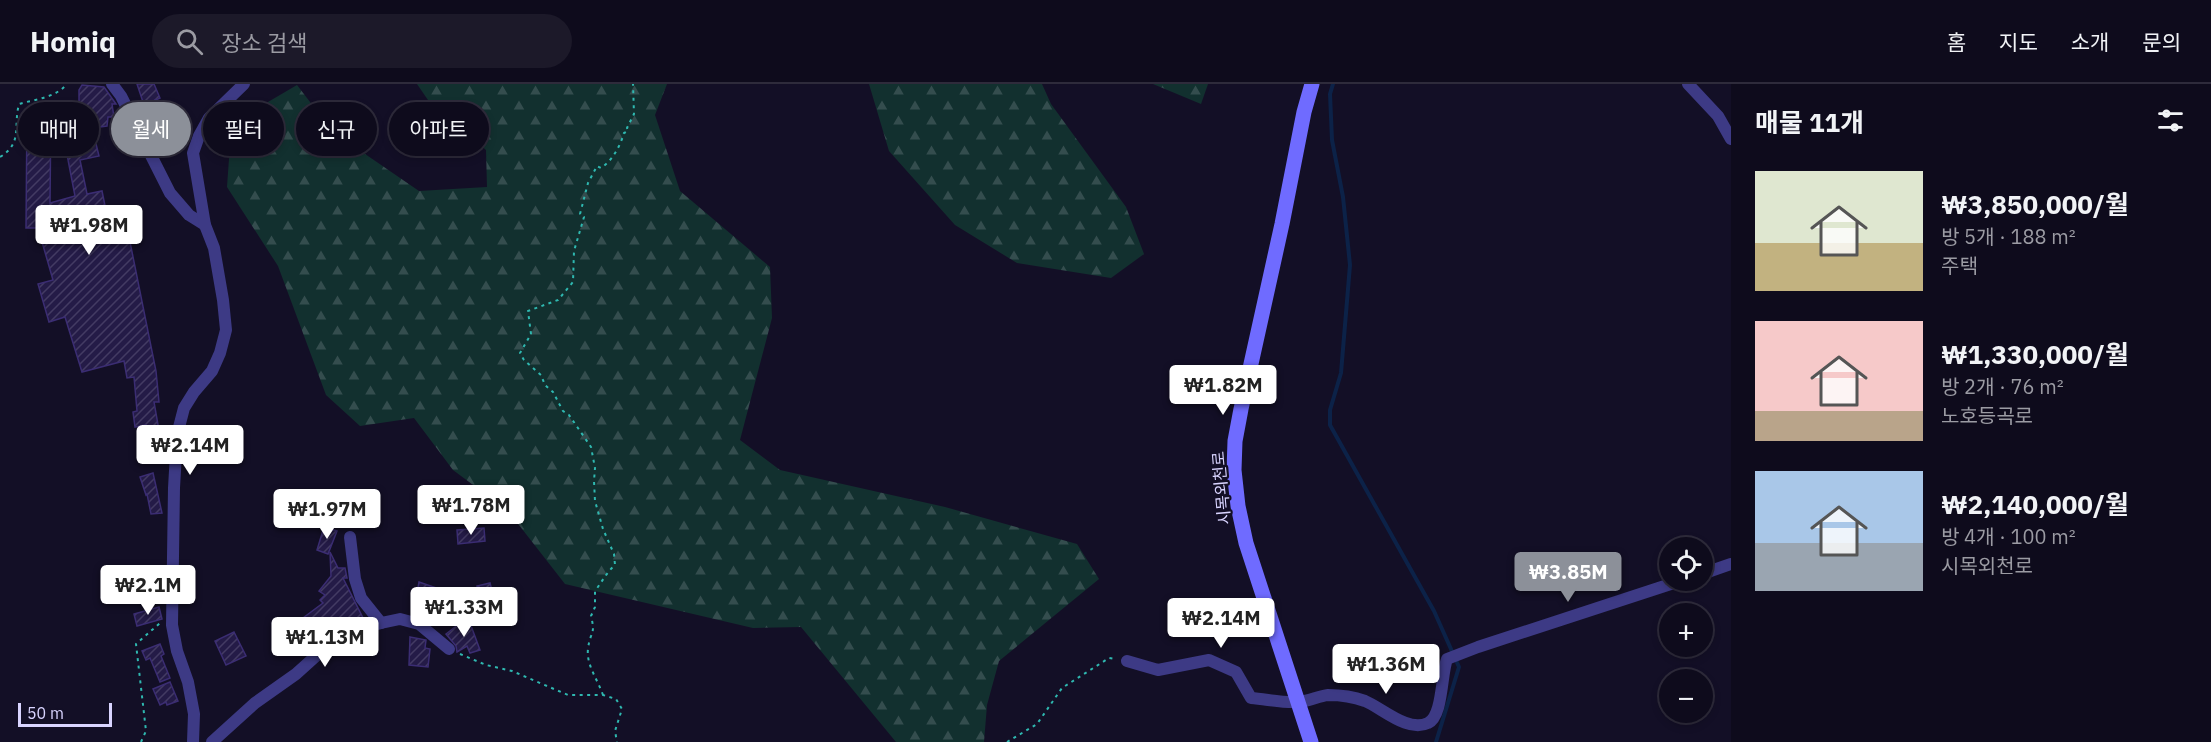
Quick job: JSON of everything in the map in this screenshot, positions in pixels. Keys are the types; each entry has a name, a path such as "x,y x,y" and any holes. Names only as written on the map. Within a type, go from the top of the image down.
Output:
{"street":[{"path":"112,84 121,96 170,193 189,215 205,225"},
{"path":"193,742 194,714 188,682 177,651 172,625 177,435 184,408 216,362 226,330 223,300 213,248 205,225 193,153 209,118 244,84"},
{"name":"시목외천로","path":"1311,742 1246,543 1236,488 1235,441 1304,112 1312,84"},
{"path":"1688,84 1718,116 1731,139"},
{"path":"350,537 355,579 361,598 381,623"},
{"path":"1713,570 1731,564"},
{"path":"1127,661 1158,670 1209,660 1236,672 1251,698 1297,702 1328,695 1348,697 1364,701 1408,724 1419,726 1434,718 1437,711 1443,670 1447,659 1659,588"},
{"path":"212,742 255,703 296,674 327,646 367,627 400,619 419,624 449,649"}],"path":[{"path":"0,157 8,153 15,143 19,104 51,96 61,91 67,84"},
{"path":"603,695 592,671 588,649 594,629 591,616 595,607 595,591 615,565 615,559 595,501 596,468 591,447 563,411 554,392 545,386 541,375 524,360 520,352 531,334 528,311 558,300 573,282 574,251 583,223 584,217 580,214 588,183 597,166 601,168 608,164 624,133 628,131 627,128 634,114 633,84"},
{"path":"141,742 146,731 136,644 172,614"},
{"path":"449,649 486,665 512,671 568,695 603,695 616,699 622,709 615,731 617,742"},
{"path":"1007,742 1037,724 1062,688 1109,658 1127,661"}],"green space":[{"path":"417,84 667,84 655,115 680,191 770,267 772,318 740,440 780,470 945,507 1077,544 1099,579 999,661 987,705 984,742 896,742 801,627 753,628 565,584 508,511 453,470 414,418 360,426 326,395 278,266 227,187 229,156 284,156 284,102 268,102 297,85 310,102 296,102 296,156 368,156 419,191 487,187 489,102 430,102"},
{"path":"869,84 1042,84 1051,104 1126,207 1144,254 1111,278 1017,263 955,225 889,151"},
{"path":"1153,84 1208,84 1201,104"}],"building":[{"path":"137,84 154,84 160,98 143,102"},
{"path":"82,85 104,87 115,102 111,102 111,117 108,117 107,126 99,127 99,102 79,102 79,90"},
{"path":"27,156 50,156 50,203 75,196 67,156 99,156 80,160 87,194 102,191 112,240 129,237 156,371 159,402 154,402 161,442 149,444 146,425 135,427 133,412 137,411 134,377 127,378 124,361 82,372 65,317 49,322 38,284 53,280 38,228 26,228"},
{"path":"153,473 162,513 151,514 147,494 140,477"},
{"path":"348,493 372,501 366,521 341,513"},
{"path":"324,527 337,531 328,554 317,550"},
{"path":"484,528 485,541 458,544 457,530"},
{"path":"330,552 338,568 345,568 347,578 343,578 364,620 323,639 313,647 310,640 292,653 282,641 298,629 295,624 323,603 320,600 325,595 319,591 331,576"},
{"path":"132,566 161,566 159,588 131,591"},
{"path":"419,582 445,591 441,601 417,593"},
{"path":"490,583 495,602 482,605 477,586"},
{"path":"159,607 162,619 137,626 134,614"},
{"path":"460,623 462,626 470,623 480,650 470,653 467,646 457,652 456,646 446,634"},
{"path":"234,632 246,656 226,665 215,641"},
{"path":"410,637 426,640 425,648 430,649 428,667 409,665"},
{"path":"160,644 164,654 161,656 170,678 160,682 150,658 146,660 142,651"},
{"path":"170,682 178,701 160,705 153,689"}],"waterway":[{"path":"1333,84 1330,94 1332,140 1343,197 1350,265 1341,373 1330,410 1330,425 1434,611 1459,667 1436,742"}]}
